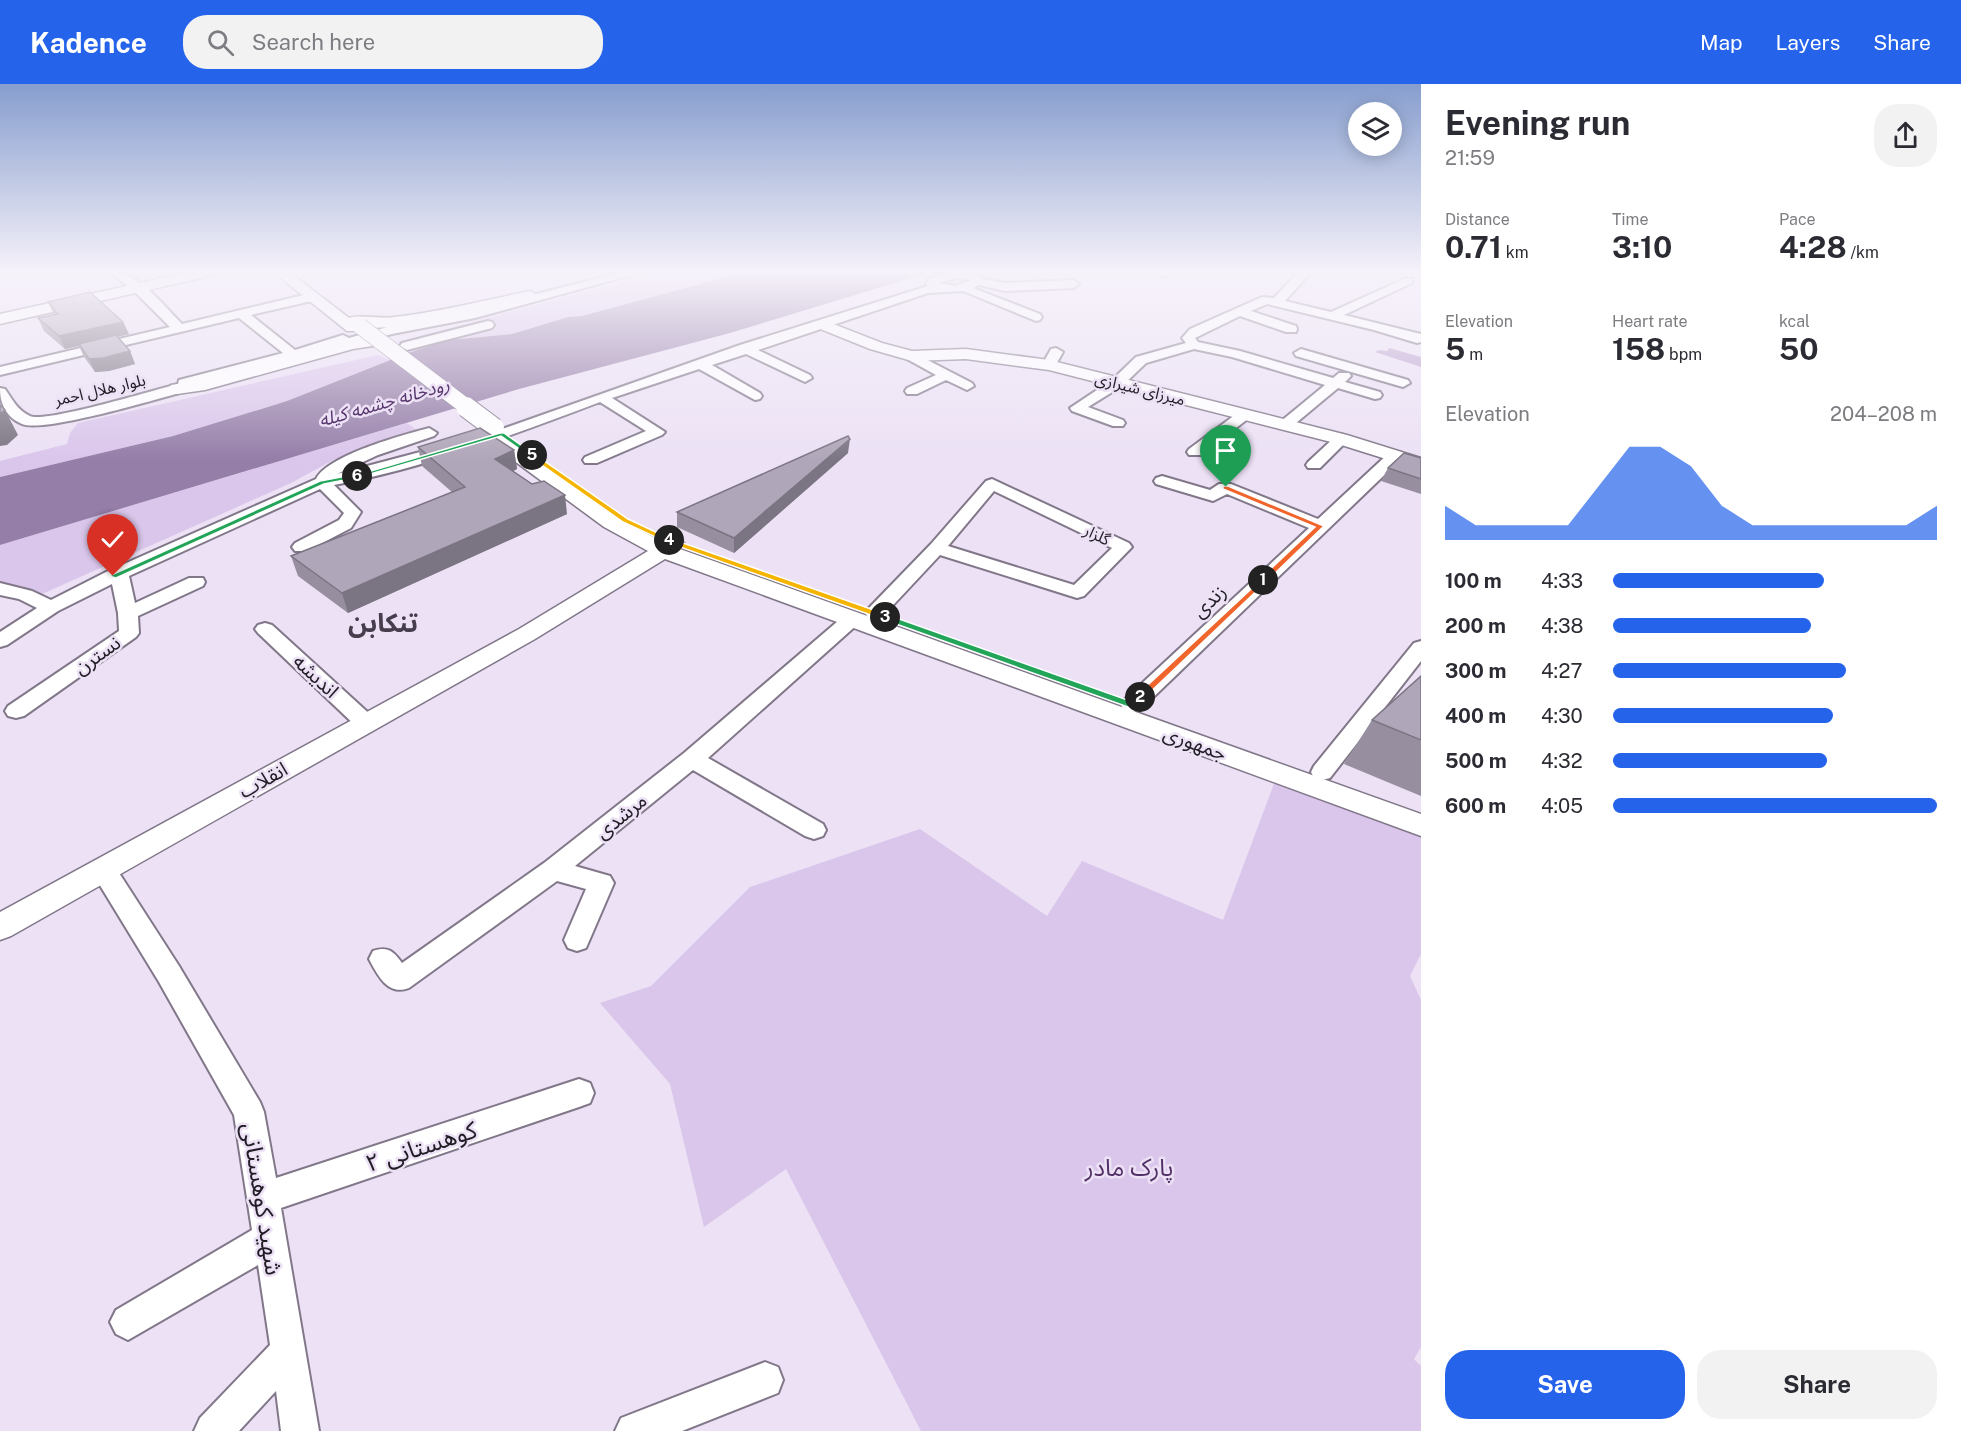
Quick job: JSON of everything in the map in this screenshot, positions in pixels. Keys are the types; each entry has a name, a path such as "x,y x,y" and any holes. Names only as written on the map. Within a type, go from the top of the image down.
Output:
{"main road":[{"path":"176,388 194,377 290,352 336,338 339,334"},
{"path":"176,388 206,385 352,344 360,334"},
{"name":"جمهوری","path":"366,334 612,523 670,547 864,616 1421,825"},
{"name":"میرزای شیرازی","path":"845,334 876,346 912,356 966,354 1053,359 1117,383 1341,439 1421,464"},
{"name":"جمهوری","path":"670,547 698,563 1132,705 1421,808"},
{"name":"انقلاب","path":"0,927 527,634 670,547"},
{"name":"انقلاب","path":"527,634 664,567 698,563"}],"street":[{"path":"0,371 155,334"},
{"path":"267,334 290,352"},
{"path":"407,346 456,334"},
{"path":"0,641 51,607 322,483 341,480 494,433 773,334"},
{"path":"588,399 793,334"},
{"path":"1193,334 1188,338 1194,345"},
{"path":"1398,334 1421,338"},
{"path":"1118,423 1077,408 1117,383 1141,360 1194,345 1235,354 1375,395"},
{"path":"745,348 805,378"},
{"path":"1301,353 1403,383"},
{"path":"912,356 967,386"},
{"path":"700,364 755,396"},
{"path":"1285,425 1354,368"},
{"path":"912,392 947,375"},
{"name":"بلوار هلال احمر","path":"6,413 27,421 50,420 82,414 176,388"},
{"path":"0,392 6,413"},
{"path":"588,399 657,432 591,460"},
{"path":"1195,452 1244,415"},
{"path":"322,483 326,474 343,464 429,433"},
{"path":"1314,465 1341,439"},
{"name":"زندی","path":"1132,705 1395,456"},
{"path":"1162,481 1214,496 1226,487 1320,526"},
{"path":"301,547 345,524 354,512 322,483"},
{"name":"گلزار","path":"864,616 937,548 992,484 1123,547 1077,592 937,548"},
{"name":"نسترن","path":"16,711 129,633 128,613 119,574"},
{"path":"128,613 196,582"},
{"path":"0,589 25,595 51,607"},
{"name":"مرشدی","path":"383,959 399,980 553,870 692,759 864,616"},
{"name":"اندیشه","path":"265,629 366,723"},
{"path":"1322,772 1421,647"},
{"path":"692,759 814,830"},
{"name":"شهید کوهستانی","path":"103,869 169,974 249,1112 300,1431"},
{"path":"553,870 601,883 577,940"},
{"name":"کوهستانی ۲","path":"263,1198 579,1093"},
{"path":"128,1322 269,1239"},
{"path":"213,1431 289,1351"},
{"path":"634,1431 765,1380"}],"green space":[{"path":"427,334 512,334 449,340 408,353 397,342"},
{"path":"378,355 390,360 287,401 173,436 0,477 0,461 67,444 70,433 78,423"},
{"path":"407,423 418,431 333,460 291,483 42,594 0,585 0,545"},
{"name":"پارک مادر","path":"1275,781 1421,836 1421,954 1410,976 1421,1000 1421,1347 1414,1359 1421,1366 1421,1431 921,1431 786,1169 704,1227 670,1084 600,1003 651,986 750,887 920,829 1047,916 1082,861 1223,920"}],"shaded area":[{"path":"1389,348 1421,357 1421,367 1375,352 1387,351"}],"water":[{"name":"رودخانه چشمه کیله","path":"512,334 727,334 519,389 0,545 0,477 173,436 287,401 408,353 449,340"}],"building":[{"path":"116,335 130,351 89,359 79,344"},
{"path":"480,428 514,450 495,459 532,484 544,481 565,495 342,593 291,556 465,487 418,447"},
{"path":"848,436 850,439 734,538 677,512"},
{"path":"1404,453 1421,458 1421,479 1388,468"},
{"path":"1421,676 1421,740 1372,720"}],"district":[{"name":"تنکابن","path":"383,622"}],"route":[{"path":"113,576 322,483 360,475 502,434 625,521 648,532 1132,705 1320,526 1226,487"}]}
